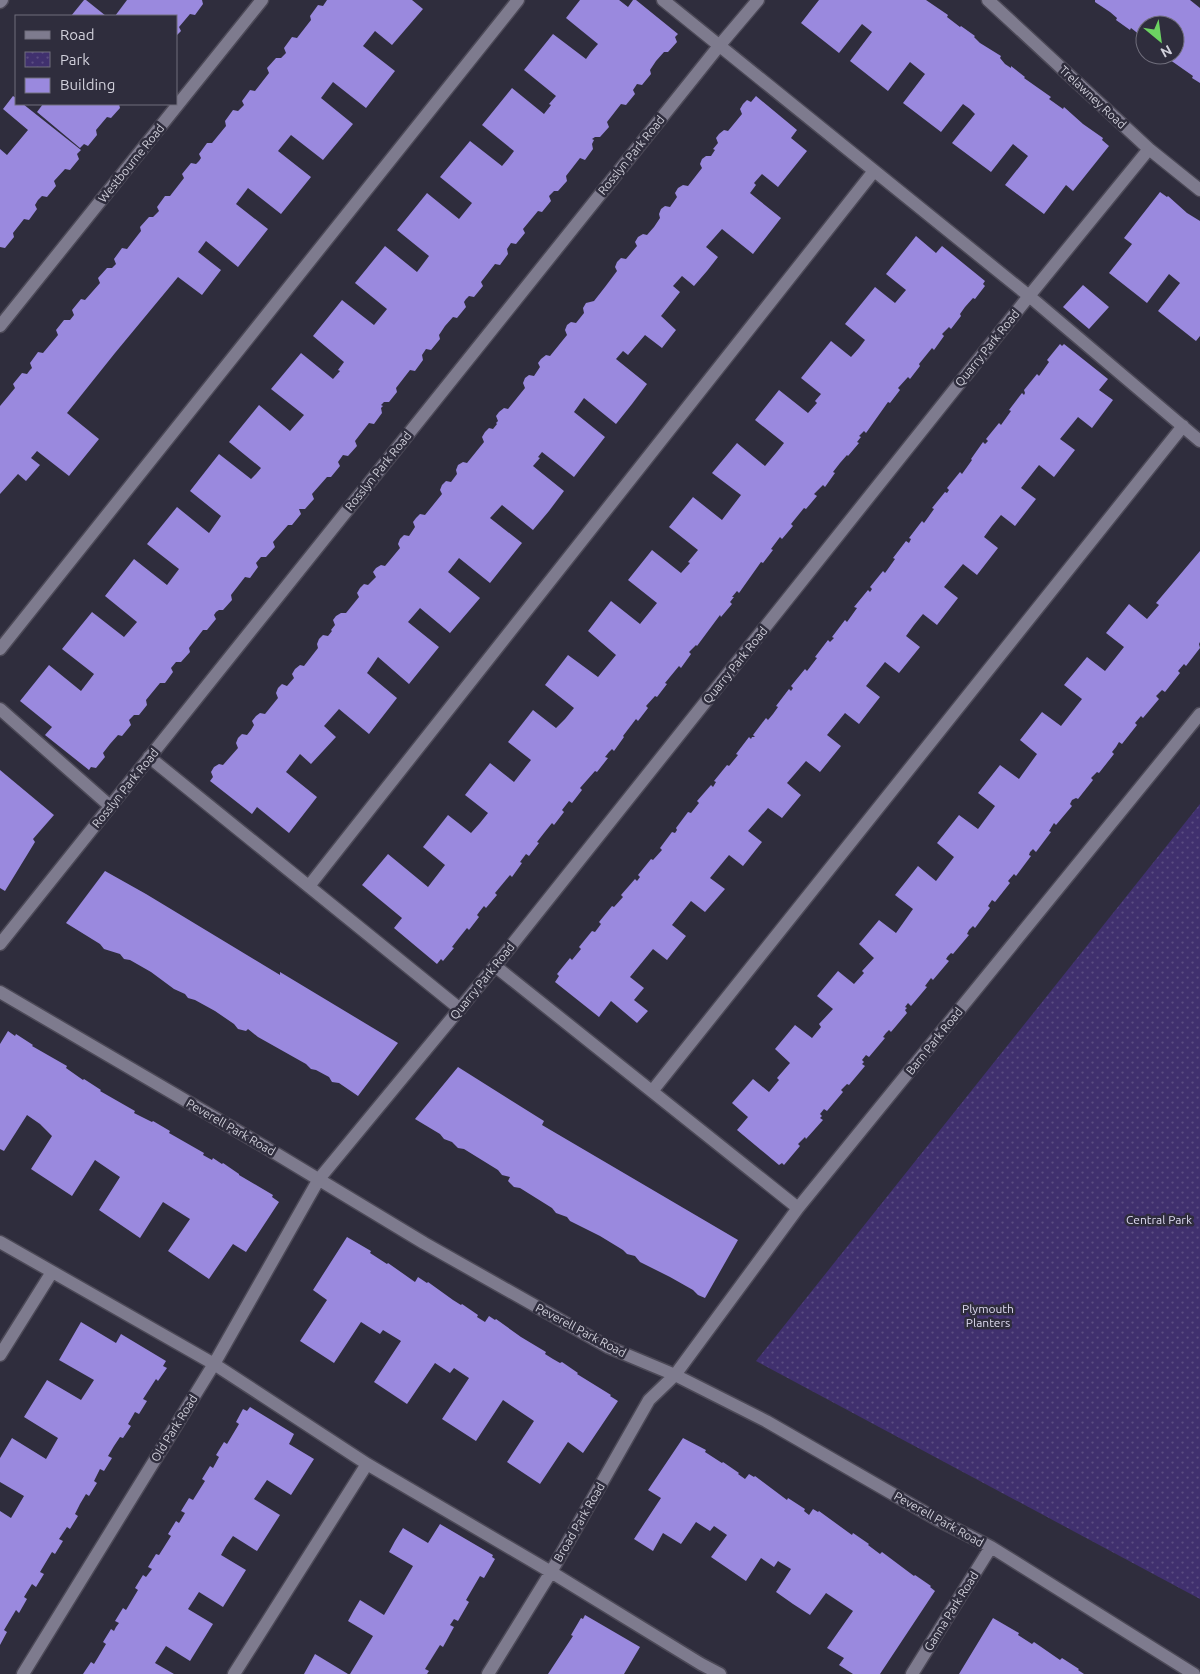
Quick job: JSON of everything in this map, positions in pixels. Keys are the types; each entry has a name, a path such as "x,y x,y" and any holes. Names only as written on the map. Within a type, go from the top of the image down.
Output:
{"street":[{"name":"Westbourne Road","path":"178,105 262,0"},
{"path":"0,649 518,0"},
{"path":"663,0 1029,296 1200,441"},
{"name":"Rosslyn Park Road","path":"0,944 718,46 758,0"},
{"name":"Trelawney Road","path":"988,0 1149,149 1200,190"},
{"name":"Westbourne Road","path":"0,326 178,105"},
{"name":"Quarry Park Road","path":"319,1179 495,966 1029,296 1149,149"},
{"path":"309,886 874,171"},
{"path":"653,1090 1183,426"},
{"path":"0,709 110,806"},
{"name":"Barn Park Road","path":"675,1375 798,1208 1200,714"},
{"path":"149,757 460,1009"},
{"path":"495,966 653,1090 798,1208"},
{"name":"Peverell Park Road","path":"0,992 319,1179 424,1243 608,1348 675,1375 766,1421 938,1520 990,1547 1194,1674"},
{"name":"Old Park Road","path":"23,1674 214,1364 319,1179"},
{"path":"0,1242 214,1364 367,1464 551,1572 697,1669 720,1674"},
{"path":"0,1355 52,1272"},
{"name":"Broad Park Road","path":"488,1674 551,1572 649,1400 675,1375"},
{"path":"234,1674 367,1464"},
{"name":"Ganna Park Road","path":"912,1674 990,1547"}],"green space":[{"name":"Plymouth Planters","path":"1200,804 1200,1599 756,1361"}],"building":[{"path":"86,0 105,15 72,15"},
{"path":"127,0 202,0 203,4 195,15 190,14 179,27 181,31 178,34 178,15 116,15"},
{"path":"327,0 412,0 423,9 392,45 375,31 363,46 395,71 366,108 333,82 321,98 353,124 323,160 291,135 278,151 311,177 281,214 248,188 236,204 268,229 238,267 206,241 198,252 221,270 202,295 178,277 67,413 99,439 69,476 37,451 31,458 40,465 26,481 18,474 0,494 0,406 15,388 13,384 22,373 27,374 32,368 30,363 38,352 43,353 58,335 56,330 64,320 70,320 74,315 72,310 81,299 85,300 100,283 98,278 107,268 112,268 116,264 114,259 122,248 127,249 141,231 140,227 149,217 153,217 159,211 157,207 165,196 170,196 184,178 182,174 191,163 196,164 199,161 201,158 199,154 207,143 212,143 226,126 225,121 233,110 238,111 244,105 242,101 250,90 255,91 269,73 267,68 276,58 281,58 286,53 284,48 292,37 297,38 311,20 310,16 318,5 323,6"},
{"path":"580,0 619,0 628,7 633,0 636,0 678,34 675,37 677,42 656,61 650,70 651,74 642,85 637,84 633,90 635,94 626,105 621,104 607,122 609,127 600,137 592,139 594,140 592,144 593,149 585,160 580,158 566,176 567,181 558,191 554,191 549,196 551,201 542,212 538,211 523,229 525,233 516,244 511,243 507,249 508,254 500,265 495,264 481,282 483,286 474,297 469,296 466,299 464,302 466,307 457,318 453,317 445,326 439,335 440,339 431,350 426,349 422,355 423,360 415,371 410,370 396,388 397,392 389,402 384,402 381,405 383,406 381,408 382,413 374,424 369,423 355,441 357,446 348,456 343,455 338,462 340,466 312,494 314,499 305,509 299,509 301,514 273,542 275,547 266,557 261,557 256,563 258,567 250,578 245,577 231,595 232,600 223,610 216,612 214,615 216,619 207,630 203,630 189,648 190,652 181,662 176,662 171,668 173,672 165,683 160,683 146,700 147,705 139,715 134,715 129,720 131,725 122,736 118,735 110,744 103,753 105,757 96,768 91,767 89,770 45,735 52,727 20,701 49,665 81,691 94,674 62,649 92,612 124,637 137,622 105,596 134,559 167,585 179,569 147,544 177,507 209,533 221,516 190,491 219,454 251,479 261,468 229,442 259,405 290,431 304,415 271,389 301,353 333,379 340,371 338,370 344,362 313,336 342,300 374,325 387,309 355,283 385,246 417,272 429,256 397,230 427,193 459,219 472,203 440,177 470,141 502,166 508,159 514,151 482,125 512,88 544,114 556,96 524,70 553,34 586,59 598,44 566,18"},
{"path":"819,0 926,0 948,15 947,17 960,27 975,36 980,43 1001,56 1000,58 1005,64 1011,68 1011,66 1024,78 1051,97 1049,99 1063,109 1064,107 1103,138 1102,140 1109,146 1073,191 1066,185 1044,214 1005,185 1028,156 1013,144 991,172 952,143 975,114 963,104 941,132 903,103 925,74 910,62 888,91 850,61 872,32 862,24 839,53 801,23"},
{"path":"1095,0 1190,0 1200,8 1200,83 1177,65 1185,65 1185,15 1135,15 1135,31 1131,28 1130,30 1116,20 1117,18 1110,12 1095,2"},
{"path":"13,96 15,97 15,105 24,105 81,150 77,154 79,159 70,170 65,169 54,181 56,186 47,197 42,196 38,200 35,205 37,209 29,220 24,219 13,233 14,237 5,248 0,247 0,149 7,155 28,130 3,109"},
{"path":"756,96 797,130 791,138 807,151 778,187 762,174 754,183 756,185 750,193 781,218 753,254 722,229 706,247 718,257 707,271 694,286 682,276 673,286 680,292 661,316 676,330 662,348 645,335 628,355 623,351 616,359 647,384 632,404 616,424 584,398 574,412 605,437 574,477 542,452 538,457 540,458 533,466 564,491 549,511 533,530 502,505 490,518 522,543 490,583 459,558 448,572 480,598 450,633 420,608 408,622 439,647 409,684 378,657 367,673 397,698 369,734 339,709 324,726 336,737 311,764 300,754 286,772 317,797 289,833 257,807 252,814 210,781 213,777 211,772 214,767 219,764 223,765 238,748 236,743 238,738 242,734 247,735 254,725 252,721 256,716 260,713 265,714 278,698 276,693 278,688 282,684 287,686 294,678 292,674 295,669 300,665 304,666 318,648 319,639 323,635 328,636 332,631 335,625 333,620 336,616 346,613 359,597 357,593 360,588 364,584 368,585 376,577 373,572 376,568 381,565 385,566 400,548 398,544 400,539 404,535 409,536 415,527 413,522 416,518 420,514 425,515 442,494 440,490 442,485 446,481 451,482 457,474 458,465 463,462 467,463 484,442 482,437 485,432 489,428 493,429 497,424 496,416 499,412 504,408 508,409 525,388 523,383 525,378 529,375 534,376 540,367 538,363 541,359 546,355 550,356 567,335 565,330 567,325 571,322 576,323 584,313 583,308 586,303 594,301 617,271 615,267 617,262 621,258 626,259 637,246 635,242 638,237 643,234 647,235 654,227 660,218 661,209 665,206 670,207 677,197 675,193 678,188 683,185 688,186 702,168 700,164 702,159 706,156 711,156 715,150 713,149 718,143 716,138 719,134 724,130 728,131 742,114 740,109 743,104 747,100 751,102"},
{"path":"42,105 119,105 120,108 111,118 107,117 96,130 97,135 88,146 84,144 80,148 37,112"},
{"path":"1160,192 1200,221 1200,336 1196,341 1158,311 1180,283 1169,274 1147,303 1109,273 1132,244 1124,238"},
{"path":"916,236 936,253 942,246 985,281 983,284 985,286 975,299 973,298 965,307 951,329 949,327 942,334 944,336 934,350 932,348 919,364 920,366 910,379 908,377 898,388 900,390 890,403 888,402 866,433 864,431 859,436 861,437 857,442 859,443 833,472 835,473 825,487 823,485 814,494 817,496 806,509 804,508 782,539 780,537 771,549 773,550 763,563 761,562 739,593 737,591 732,597 734,597 730,602 732,604 721,617 720,615 697,646 689,652 691,654 681,668 679,666 665,683 667,684 657,697 655,696 646,706 648,708 638,721 636,719 614,751 612,749 605,757 608,758 597,772 595,771 580,788 582,790 572,803 569,801 562,810 564,812 554,825 552,823 529,856 526,854 520,862 522,863 512,877 510,875 495,893 497,895 477,915 479,917 469,930 467,928 452,947 454,948 443,961 441,959 437,964 394,928 402,918 362,885 388,854 428,887 445,865 423,847 448,815 471,833 488,813 465,795 490,763 514,782 531,760 508,742 533,710 556,728 574,708 545,685 568,655 598,677 616,655 588,631 611,601 640,624 657,603 628,580 652,550 681,573 690,563 688,562 698,550 669,527 693,497 722,520 741,495 712,473 737,443 765,466 784,443 755,420 779,390 808,413 817,403 815,401 821,394 801,378 831,341 851,357 859,348 865,340 845,324 875,287 895,303 906,290 886,274"},
{"path":"1083,285 1109,307 1089,329 1063,307"},
{"path":"1060,344 1062,346 1064,344 1108,379 1099,390 1113,400 1092,428 1078,417 1060,439 1075,450 1054,477 1039,465 1021,488 1036,499 1015,526 1001,515 992,526 984,537 998,548 977,575 963,564 944,587 958,598 937,625 923,614 914,625 906,636 920,647 899,673 885,662 866,686 880,697 859,724 845,713 827,735 841,746 820,772 806,761 787,783 801,795 782,818 768,808 748,831 762,842 743,866 729,855 710,878 725,889 705,912 691,901 672,925 686,936 667,960 653,949 630,977 644,988 634,1000 648,1011 637,1023 611,1001 599,1017 555,982 559,976 557,974 570,958 572,960 581,949 579,947 592,931 595,932 601,924 599,922 612,906 614,907 623,897 621,895 635,879 637,881 640,877 638,875 651,859 653,860 662,850 660,848 672,832 675,833 676,828 688,812 691,813 699,803 697,801 711,785 713,787 716,782 714,781 738,755 736,754 749,737 751,739 755,737 753,735 766,718 768,720 773,714 778,707 776,706 789,689 791,691 793,688 791,686 805,669 807,671 828,640 830,642 834,638 832,637 845,620 847,622 857,608 854,607 868,590 870,592 872,589 870,587 883,571 885,573 895,559 893,558 906,541 909,543 911,539 909,538 922,521 924,523 934,509 932,508 945,492 947,493 949,490 947,488 960,472 962,474 983,442 985,444 988,441 986,439 999,423 1001,425 1011,411 1009,410 1022,393 1024,395 1024,390 1037,374 1039,376 1049,362 1047,360"},
{"path":"1200,551 1200,648 1186,666 1184,664 1178,671 1180,673 1165,692 1162,690 1156,696 1159,699 1143,718 1141,716 1135,723 1137,725 1122,744 1119,742 1112,752 1114,754 1099,773 1097,772 1091,778 1093,780 1078,799 1072,800 1070,804 1072,806 1056,825 1054,823 1049,831 1051,832 1036,852 1033,849 1030,852 1029,855 1031,856 1016,876 1014,874 1008,881 1010,883 995,902 992,900 988,906 990,908 975,928 973,926 969,930 967,934 969,935 953,954 951,953 948,956 946,959 949,961 933,980 931,978 925,986 927,987 911,1006 908,1003 905,1007 907,1008 905,1010 907,1013 891,1032 889,1030 886,1033 883,1037 885,1038 869,1057 866,1055 862,1060 864,1062 862,1064 865,1066 849,1085 847,1084 841,1090 843,1092 827,1111 824,1109 820,1114 822,1116 820,1118 823,1120 806,1139 805,1137 798,1144 800,1146 784,1165 782,1163 779,1165 737,1130 748,1117 732,1103 753,1079 769,1092 779,1080 777,1078 790,1063 775,1049 795,1025 812,1038 821,1027 819,1024 833,1009 817,996 838,971 854,984 864,973 862,971 874,958 859,944 879,920 896,933 913,909 895,895 918,866 936,881 954,857 937,843 959,815 978,829 995,806 978,793 1000,765 1019,779 1037,754 1020,740 1042,712 1061,726 1082,699 1064,685 1087,657 1105,671 1124,647 1106,633 1129,604 1147,619 1159,605 1156,603"},
{"path":"0,770 54,815 33,839 35,842 5,891 0,888"},
{"path":"105,871 398,1043 358,1096 339,1083 332,1082 329,1077 311,1069 306,1064 258,1037 248,1029 246,1031 238,1029 215,1011 188,998 185,994 174,989 151,972 130,960 124,959 120,954 104,949 100,944 66,923"},
{"path":"8,1031 15,1036 16,1034 32,1046 67,1066 66,1068 83,1080 135,1111 134,1113 170,1131 169,1133 204,1153 203,1155 223,1163 273,1195 272,1197 279,1202 246,1252 233,1244 209,1279 168,1251 190,1219 163,1202 140,1238 99,1210 120,1177 95,1160 72,1196 31,1169 52,1136 27,1115 4,1151 0,1149 0,1044"},
{"path":"458,1067 544,1121 542,1125 738,1240 705,1298 640,1262 635,1256 627,1254 600,1236 570,1221 567,1217 556,1213 552,1208 520,1188 514,1187 508,1181 510,1177 502,1175 498,1170 464,1149 458,1148 452,1142 444,1139 440,1134 415,1119"},
{"path":"347,1237 371,1251 370,1253 415,1282 418,1277 428,1282 478,1315 477,1317 485,1322 489,1316 496,1319 546,1352 545,1354 560,1363 562,1362 618,1401 583,1453 568,1442 540,1484 507,1462 534,1421 503,1400 476,1441 442,1419 469,1378 454,1368 450,1373 435,1363 407,1404 374,1382 401,1341 383,1330 380,1334 361,1322 334,1363 300,1341 327,1300 313,1290"},
{"path":"81,1322 116,1343 121,1334 166,1361 163,1366 167,1368 158,1381 156,1379 143,1399 147,1401 139,1414 135,1412 128,1424 131,1426 123,1438 120,1437 114,1446 108,1456 112,1458 104,1471 100,1469 94,1481 97,1483 89,1496 86,1494 80,1504 75,1514 78,1516 70,1529 67,1527 59,1539 63,1541 55,1554 52,1552 40,1572 44,1574 36,1587 32,1584 24,1597 27,1599 19,1613 16,1610 4,1630 7,1632 0,1645 0,1511 11,1518 24,1496 0,1482 0,1458 12,1438 46,1459 58,1438 24,1417 47,1380 81,1400 94,1380 59,1360"},
{"path":"250,1407 294,1434 289,1444 314,1459 291,1495 267,1480 254,1499 280,1515 257,1551 233,1536 226,1546 221,1555 246,1570 223,1607 199,1592 188,1609 213,1624 190,1661 166,1646 155,1663 174,1674 83,1674 91,1662 94,1664 106,1644 103,1642 111,1629 114,1631 119,1623 115,1621 123,1608 126,1610 138,1590 135,1588 143,1575 146,1577 152,1569 148,1567 156,1554 159,1555 171,1536 168,1534 176,1521 179,1523 185,1513 181,1511 189,1498 193,1500 205,1481 202,1479 210,1466 213,1468 219,1457 216,1455 224,1442 227,1444 239,1424 236,1422 243,1409 247,1411"},
{"path":"683,1438 706,1450 705,1452 723,1462 745,1479 749,1474 755,1476 787,1500 788,1498 805,1509 804,1511 809,1515 813,1509 819,1511 852,1535 853,1533 869,1544 880,1554 882,1552 931,1586 935,1591 880,1674 853,1674 839,1665 844,1658 827,1648 853,1611 826,1593 810,1615 793,1604 776,1592 791,1569 778,1561 774,1567 761,1558 746,1581 711,1557 727,1535 714,1526 710,1531 696,1522 681,1544 663,1533 653,1551 634,1539 661,1498 648,1490"},
{"path":"440,1524 493,1555 492,1557 495,1559 484,1578 480,1576 466,1600 469,1602 458,1621 454,1619 450,1625 454,1627 443,1647 440,1645 425,1669 429,1671 427,1674 350,1674 373,1636 348,1621 354,1610 360,1600 384,1615 413,1566 389,1552 395,1541 403,1528 428,1543"},
{"path":"585,1615 640,1647 624,1674 548,1674 573,1636 571,1635 581,1618 583,1619"},
{"path":"993,1618 1019,1633 1018,1635 1032,1644 1034,1642 1060,1660 1062,1658 1084,1674 959,1674"},
{"path":"315,1654 348,1674 304,1674"}],"park label":[{"name":"Central Park","path":"1159,1219"}]}
